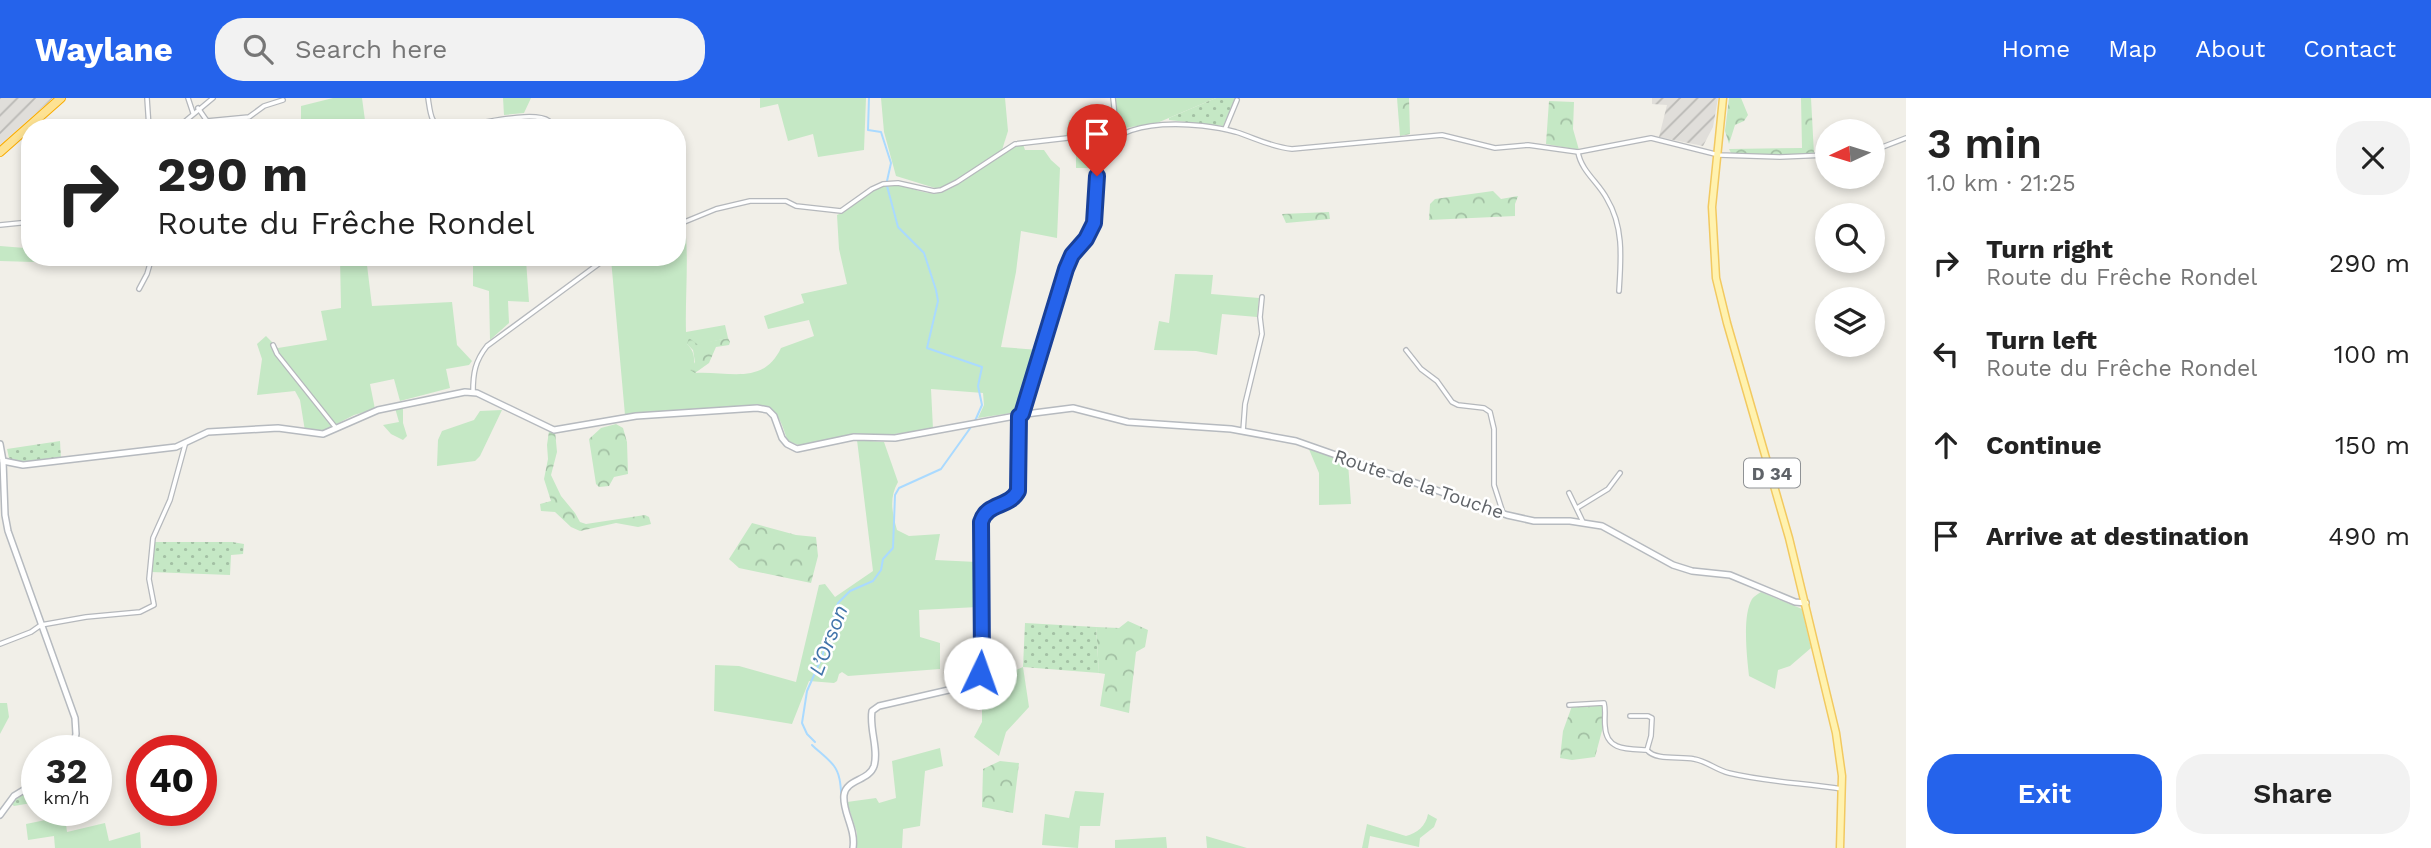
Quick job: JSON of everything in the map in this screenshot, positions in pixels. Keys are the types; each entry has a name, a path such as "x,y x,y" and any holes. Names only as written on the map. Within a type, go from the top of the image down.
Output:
{"highway":[{"path":"37,119 61,98"},
{"path":"45,119 69,98"},
{"path":"0,152 21,133"},
{"path":"0,159 21,140"}],"main road":[{"name":"D 34","path":"1723,98 1716,153 1712,231 1720,295 1767,455 1839,744 1842,789 1840,848"}],"street":[{"path":"147,98 148,119"},
{"path":"188,98 193,113"},
{"path":"187,119 214,98"},
{"path":"428,98 433,119"},
{"path":"853,848 854,834 844,795 848,787 867,775 874,765 872,711 878,706 966,686 980,673 981,522 987,510 1014,498 1018,491 1020,415 1066,269 1072,255 1086,239 1094,223 1098,164 1117,134 1113,98"},
{"path":"220,119 249,117 264,106 283,100"},
{"path":"1224,130 1237,100"},
{"path":"198,108 205,119"},
{"path":"507,119 546,119"},
{"path":"686,222 736,203 771,200 837,212 849,208 872,189 883,184 898,183 934,191 941,190 1015,144 1117,134 1160,124 1224,130 1272,146 1292,149 1442,135 1493,148 1528,145 1578,152 1651,138 1716,153 1762,157 1815,155"},
{"path":"1094,135 1109,143"},
{"path":"1885,146 1906,138"},
{"path":"1578,152 1584,167 1607,199 1618,226 1621,248 1619,291"},
{"path":"0,225 21,223"},
{"path":"139,289 149,266"},
{"path":"3,461 23,466 185,445 197,435 208,432 287,429 317,435 378,410 473,392 473,370 487,346 596,266"},
{"path":"1243,431 1245,404 1262,334 1262,297"},
{"path":"273,345 277,354 337,428"},
{"path":"1406,350 1421,369 1437,381 1452,402 1484,408 1490,412 1494,429 1494,485 1503,513"},
{"name":"Route de la Touche","path":"473,392 554,430 643,415 757,408 768,410 774,416 782,438 797,449 855,438 895,439 1020,415 1073,408 1129,422 1243,431 1296,441 1503,513 1534,521 1583,522 1615,532 1681,568 1730,575 1795,602 1806,603"},
{"path":"0,444 8,531 75,718 76,735"},
{"path":"0,644 41,625 140,612 154,605 149,579 153,538 170,500 185,445"},
{"path":"1577,508 1608,489 1620,472"},
{"path":"1569,493 1583,522"},
{"path":"1569,705 1604,703 1605,729 1613,744 1620,749 1647,750 1651,755 1660,757 1692,758 1728,773 1842,789"},
{"path":"1630,716 1648,716 1654,721 1647,750"},
{"path":"0,815 10,800 21,793"}],"shaded area":[{"path":"0,98 53,98 29,119 21,119 21,126 0,145"},
{"path":"1652,98 1718,98 1713,127 1703,146 1659,137 1667,105 1652,104"}],"green space":[{"path":"333,98 362,98 365,119 301,119 301,106"},
{"path":"503,98 531,98 524,113 504,115"},
{"path":"760,98 866,98 864,150 818,157 813,134 788,141 778,104 760,108"},
{"path":"881,98 1005,98 1008,131 1002,150 958,181 941,188 896,176 884,132"},
{"path":"1114,98 1216,98 1157,123 1118,129"},
{"path":"1216,98 1236,98 1223,126 1169,120 1169,118"},
{"path":"1397,98 1409,98 1410,134 1400,136"},
{"path":"1729,98 1741,98 1748,115 1744,121 1735,125 1729,144 1725,131"},
{"path":"1801,98 1811,98 1814,154 1775,156 1731,153 1729,149 1802,148"},
{"path":"1549,101 1574,102 1573,129 1579,150 1546,144"},
{"path":"1086,119 1089,134 1066,135 1069,120"},
{"path":"1093,136 1106,144 1095,168 1076,168 1076,138"},
{"path":"1023,144 1025,150 1044,150 1060,168 1057,238 1021,231 1001,347 1039,350 1018,412 978,418 984,405 983,393 931,389 933,429 801,446 788,441 778,417 764,409 702,408 625,415 612,266 686,266 686,238 687,251 686,332 725,325 728,338 687,344 693,354 695,373 755,372 774,360 781,348 814,336 809,320 768,329 764,316 804,303 801,294 847,284 839,249 837,215 868,194 889,185 930,193 943,192 1012,148"},
{"path":"1493,191 1501,199 1518,196 1515,216 1429,220 1430,204 1435,199"},
{"path":"1329,212 1330,219 1286,223 1282,214"},
{"path":"0,246 21,248 21,262 0,261"},
{"path":"340,266 367,266 372,306 452,302 457,345 472,361 469,365 446,369 450,388 400,401 394,379 370,384 375,409 354,415 321,432 305,431 300,400 295,391 257,395 262,359 257,344 266,336 278,348 327,340 321,311 341,308"},
{"path":"473,266 526,266 529,302 508,301 509,323 490,340 489,291 473,286"},
{"path":"1175,274 1213,275 1211,294 1259,298 1257,317 1222,314 1217,355 1196,351 1154,350 1159,321 1169,323"},
{"path":"689,338 697,344 728,338 730,342 729,345 716,347 709,363 695,373 690,370 695,362 693,350 687,344"},
{"path":"403,407 403,423 407,436 403,440 391,434 383,425 399,422 395,408"},
{"path":"502,410 475,461 437,466 438,440 442,431 474,420 480,411"},
{"path":"616,424 623,428 627,442 628,474 614,477 609,486 599,487 596,484 589,439 601,428"},
{"path":"549,431 555,431 557,452 551,475 561,496 580,522 586,524 645,515 649,517 651,524 638,527 616,523 580,531 571,527 555,512 541,511 540,504 551,501 544,479"},
{"path":"857,440 884,442 898,482 892,505 897,530 909,536 940,534 935,560 977,562 978,607 919,610 920,637 940,643 940,669 848,676 842,672 834,683 809,681 792,724 714,711 715,665 739,666 796,682 819,585 825,584 835,597 873,571"},
{"path":"60,441 61,459 20,464 9,458 7,449"},
{"path":"1308,447 1348,463 1351,504 1319,505 1319,473"},
{"path":"752,523 796,535 816,537 818,556 811,583 739,568 729,559"},
{"path":"155,542 244,544 243,554 231,555 230,575 151,572"},
{"path":"1761,592 1802,609 1811,648 1790,666 1778,670 1775,689 1749,676 1747,616 1752,599"},
{"path":"1128,621 1148,630 1145,647 1136,652 1129,713 1100,706 1105,674 1099,673 1096,627 1119,628"},
{"path":"1025,623 1096,627 1099,673 1023,667"},
{"path":"1023,667 1029,707 1006,732 999,756 974,737 982,722 982,684"},
{"path":"0,703 7,703 9,717 0,734"},
{"path":"1602,704 1603,727 1595,757 1572,760 1560,758 1563,731 1572,706"},
{"path":"940,748 943,766 925,771 920,826 903,829 902,848 856,848 857,833 847,802 876,798 879,803 896,798 892,761"},
{"path":"1000,761 1019,763 1013,813 982,807 983,769"},
{"path":"1075,791 1104,793 1100,826 1080,826 1078,848 1042,845 1045,814 1069,818"},
{"path":"21,796 21,805 14,806 10,803"},
{"path":"1428,814 1437,819 1434,827 1420,838 1419,847 1370,836 1368,848 1362,848 1367,824 1406,836 1420,828"},
{"path":"26,826 66,826 67,832 106,826 109,841 140,832 141,848 55,848 54,836 28,840"},
{"path":"1206,836 1247,848 1207,848"},
{"path":"1166,837 1167,848 1115,848 1115,840"}],"waterway":[{"name":"L’Orson","path":"869,98 868,130 881,132 891,163 887,181"},
{"name":"L’Orson","path":"887,186 898,227 924,253 936,290 938,301 927,348 982,367 978,386 982,405 975,421"},
{"name":"L’Orson","path":"815,742 802,723 807,691 822,657 838,603 850,591 873,581 881,570 883,559 893,548 895,495 899,488 941,469 971,427"},
{"name":"L’Orson","path":"812,745 837,771 845,817"}],"route":[{"path":"980,673 981,522 987,510 1008,502 1018,491 1019,416 1022,414 1069,261 1090,234 1094,223 1097,213 1097,176"}]}
